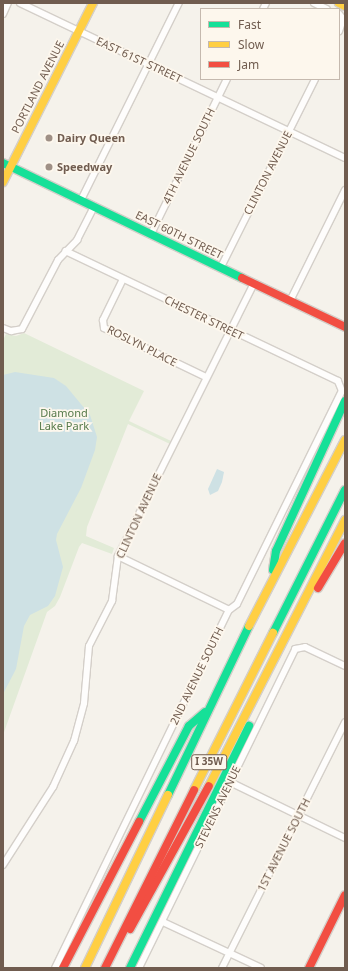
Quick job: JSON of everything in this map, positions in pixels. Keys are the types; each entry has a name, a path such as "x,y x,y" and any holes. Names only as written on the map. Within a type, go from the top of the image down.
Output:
{"main road":[{"name":"PORTLAND AVENUE","path":"3,182 7,165 93,3"},
{"path":"339,3 345,6"},
{"name":"EAST 60TH STREET","path":"7,165 345,327"},
{"path":"271,580 276,551 345,401"},
{"name":"I 35W","path":"85,968 271,580 345,440"},
{"name":"I 35W","path":"105,968 345,490"},
{"path":"105,968 152,892 345,520"},
{"path":"297,613 307,606 345,542"},
{"path":"130,968 266,691 269,668"},
{"path":"63,968 189,726 209,709"},
{"path":"310,968 345,895"}],"street":[{"path":"3,14 8,3"},
{"name":"EAST 61ST STREET","path":"20,3 78,32 345,158"},
{"path":"81,200 179,3"},
{"path":"314,3 326,8"},
{"name":"4TH AVENUE SOUTH","path":"151,234 227,80"},
{"name":"CLINTON AVENUE","path":"221,267 314,80"},
{"path":"290,301 345,190"},
{"path":"3,328 11,331 22,328 65,251 77,240 94,207"},
{"name":"CHESTER STREET","path":"65,251 338,381 342,386"},
{"name":"ROSLYN PLACE","path":"123,279 103,320 104,328 206,377"},
{"name":"CLINTON AVENUE","path":"3,865 53,786 74,741 84,703 89,646 112,601 118,556 254,283"},
{"name":"2ND AVENUE SOUTH","path":"55,968 229,610 237,604 342,391 342,386"},
{"path":"118,556 229,610"},
{"name":"STEVENS AVENUE","path":"139,968 163,922 230,782 299,647 305,646 345,666"},
{"name":"1ST AVENUE SOUTH","path":"222,968 345,722"},
{"path":"230,782 345,838"},
{"path":"163,922 261,968"}],"green space":[{"name":"Diamond Lake Park","path":"24,333 144,391 129,421 171,441 170,444 128,424 87,527 86,536 114,548 112,554 82,543 79,547 60,597 55,606 47,612 3,735 3,340 6,334 16,336"}],"shaded area":[{"name":"Diamond Lake Park","path":"15,372 54,378 66,386 90,415 97,437 95,450 81,488 57,534 56,540 63,567 55,596 48,606 30,615 24,626 16,669 3,694 3,375"},
{"path":"217,469 224,472 222,482 218,491 210,495 208,489"}],"traffic: fast":[{"path":"3,163 242,278"},
{"path":"273,570 276,551 345,401"},
{"path":"273,633 345,490"},
{"path":"168,795 249,626"},
{"path":"139,822 189,726 205,712"},
{"path":"130,968 249,726"}],"traffic: slow":[{"path":"3,182 93,3"},
{"path":"339,3 345,6"},
{"path":"249,626 345,440"},
{"path":"209,786 345,520"},
{"path":"194,790 273,633"},
{"path":"85,968 168,795"}],"traffic: jam":[{"path":"242,278 345,327"},
{"path":"318,588 345,543"},
{"path":"130,929 209,786"},
{"path":"105,968 194,790"},
{"path":"63,968 139,822"},
{"path":"309,968 345,895"}],"place":[{"name":"Dairy Queen","path":"49,138"},
{"name":"Speedway","path":"49,167"}]}
